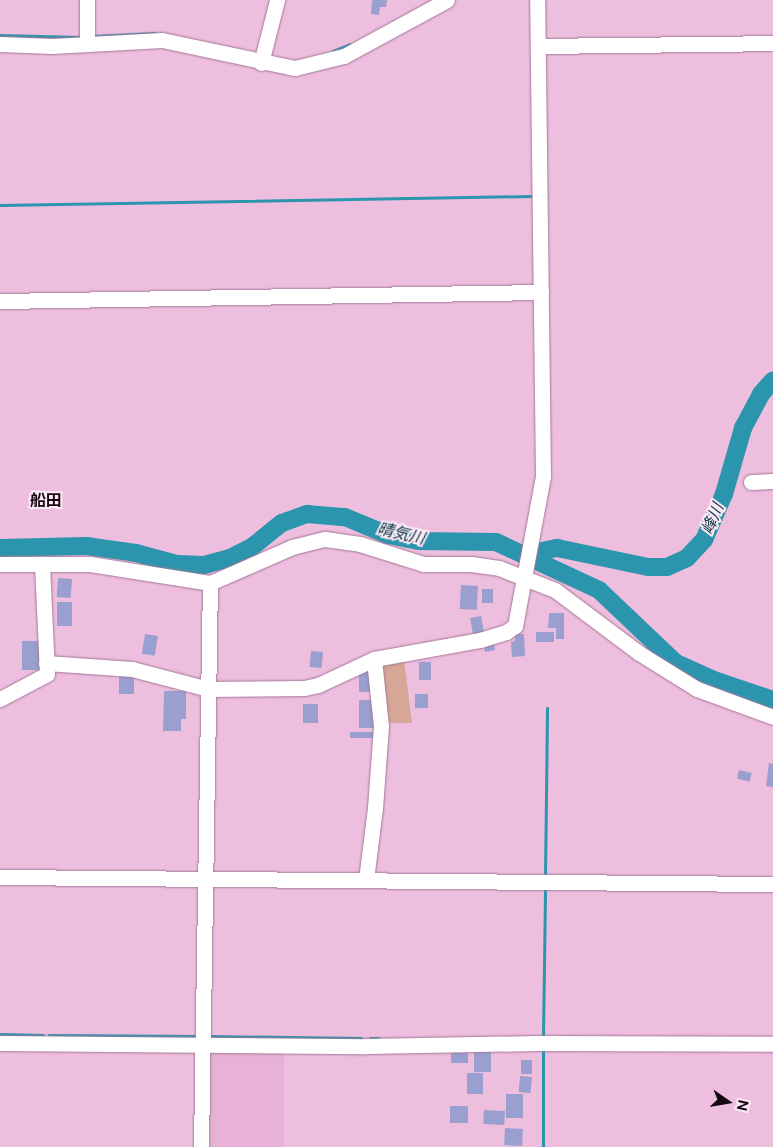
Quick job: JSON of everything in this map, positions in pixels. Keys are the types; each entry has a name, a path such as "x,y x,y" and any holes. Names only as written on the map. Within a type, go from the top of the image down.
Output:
{"street":[{"path":"87,0 87,44"},
{"path":"261,63 277,0"},
{"path":"0,44 87,44 162,40 261,63 295,68 344,56 447,0"},
{"path":"46,663 132,669 209,689 304,688 318,685 374,659 506,632 515,626 519,616 543,476 537,0"},
{"path":"538,46 773,43"},
{"path":"0,301 541,292"},
{"path":"750,482 773,481"},
{"path":"0,564 90,564 210,583 292,547 325,539 360,544 423,564 471,564 499,568 525,574 575,602 639,653 680,680 728,703 773,717"},
{"path":"0,700 47,674 42,565"},
{"path":"201,1147 203,878 209,689 210,583"},
{"path":"366,880 375,808 381,726 374,659"},
{"path":"0,877 773,884"},
{"path":"0,1043 203,1045 773,1044"}],"shaded area":[{"path":"404,660 412,723 383,723 378,661"},
{"path":"197,1038 284,1038 284,1147 197,1147"}],"building":[{"path":"372,0 387,0 386,7 380,7 379,15 371,14"},
{"path":"58,578 72,579 71,598 57,597"},
{"path":"461,585 478,586 477,610 460,609"},
{"path":"482,589 493,589 493,603 482,603"},
{"path":"57,602 72,602 72,626 57,626"},
{"path":"549,613 564,613 564,639 556,639 556,628 548,628"},
{"path":"481,616 484,633 473,635 470,618"},
{"path":"536,632 554,632 554,642 536,642"},
{"path":"145,634 158,636 155,656 142,654"},
{"path":"515,634 524,634 525,656 512,657 511,642 515,641"},
{"path":"22,641 40,641 40,670 22,670"},
{"path":"494,644 495,650 485,652 484,645"},
{"path":"311,651 323,652 322,668 310,667"},
{"path":"419,662 431,662 431,680 419,680"},
{"path":"359,672 372,672 372,692 359,692"},
{"path":"119,676 134,676 134,694 119,694"},
{"path":"164,691 186,691 186,719 181,719 181,731 163,731"},
{"path":"415,694 428,694 428,708 415,708"},
{"path":"359,700 374,700 374,728 359,728"},
{"path":"303,704 318,704 318,723 303,723"},
{"path":"350,732 373,732 373,738 350,738"},
{"path":"769,763 773,764 773,787 766,786"},
{"path":"739,770 752,773 750,782 737,779"},
{"path":"474,1051 491,1051 491,1072 474,1072"},
{"path":"451,1053 468,1053 468,1063 451,1063"},
{"path":"521,1060 532,1060 532,1074 521,1074"},
{"path":"467,1073 483,1073 483,1094 467,1094"},
{"path":"520,1076 532,1077 531,1093 519,1092"},
{"path":"506,1094 523,1094 523,1118 506,1118"},
{"path":"450,1106 468,1106 468,1123 450,1123"},
{"path":"484,1110 505,1111 504,1125 483,1124"},
{"path":"505,1128 523,1129 522,1146 504,1145"}],"waterway":[{"path":"94,36 155,33"},
{"path":"0,35 79,37"},
{"path":"333,51 350,44"},
{"path":"0,205 532,196"},
{"name":"峰川","path":"528,554 557,548 648,567 667,567 687,558 704,540 724,494 743,428 761,394 773,380"},
{"name":"晴気川","path":"0,548 86,546 136,553 177,564 204,565 230,558 252,547 282,523 307,514 345,517 388,535 418,541 496,542 599,590 676,663 714,680 773,700"},
{"path":"545,877 547,708"},
{"path":"543,1036 545,886"},
{"path":"0,1034 43,1035"},
{"path":"49,1035 199,1036"},
{"path":"209,1036 361,1038"},
{"path":"370,1038 379,1038"},
{"path":"543,1048 543,1147"}],"district":[{"name":"船田","path":"46,501"}]}
